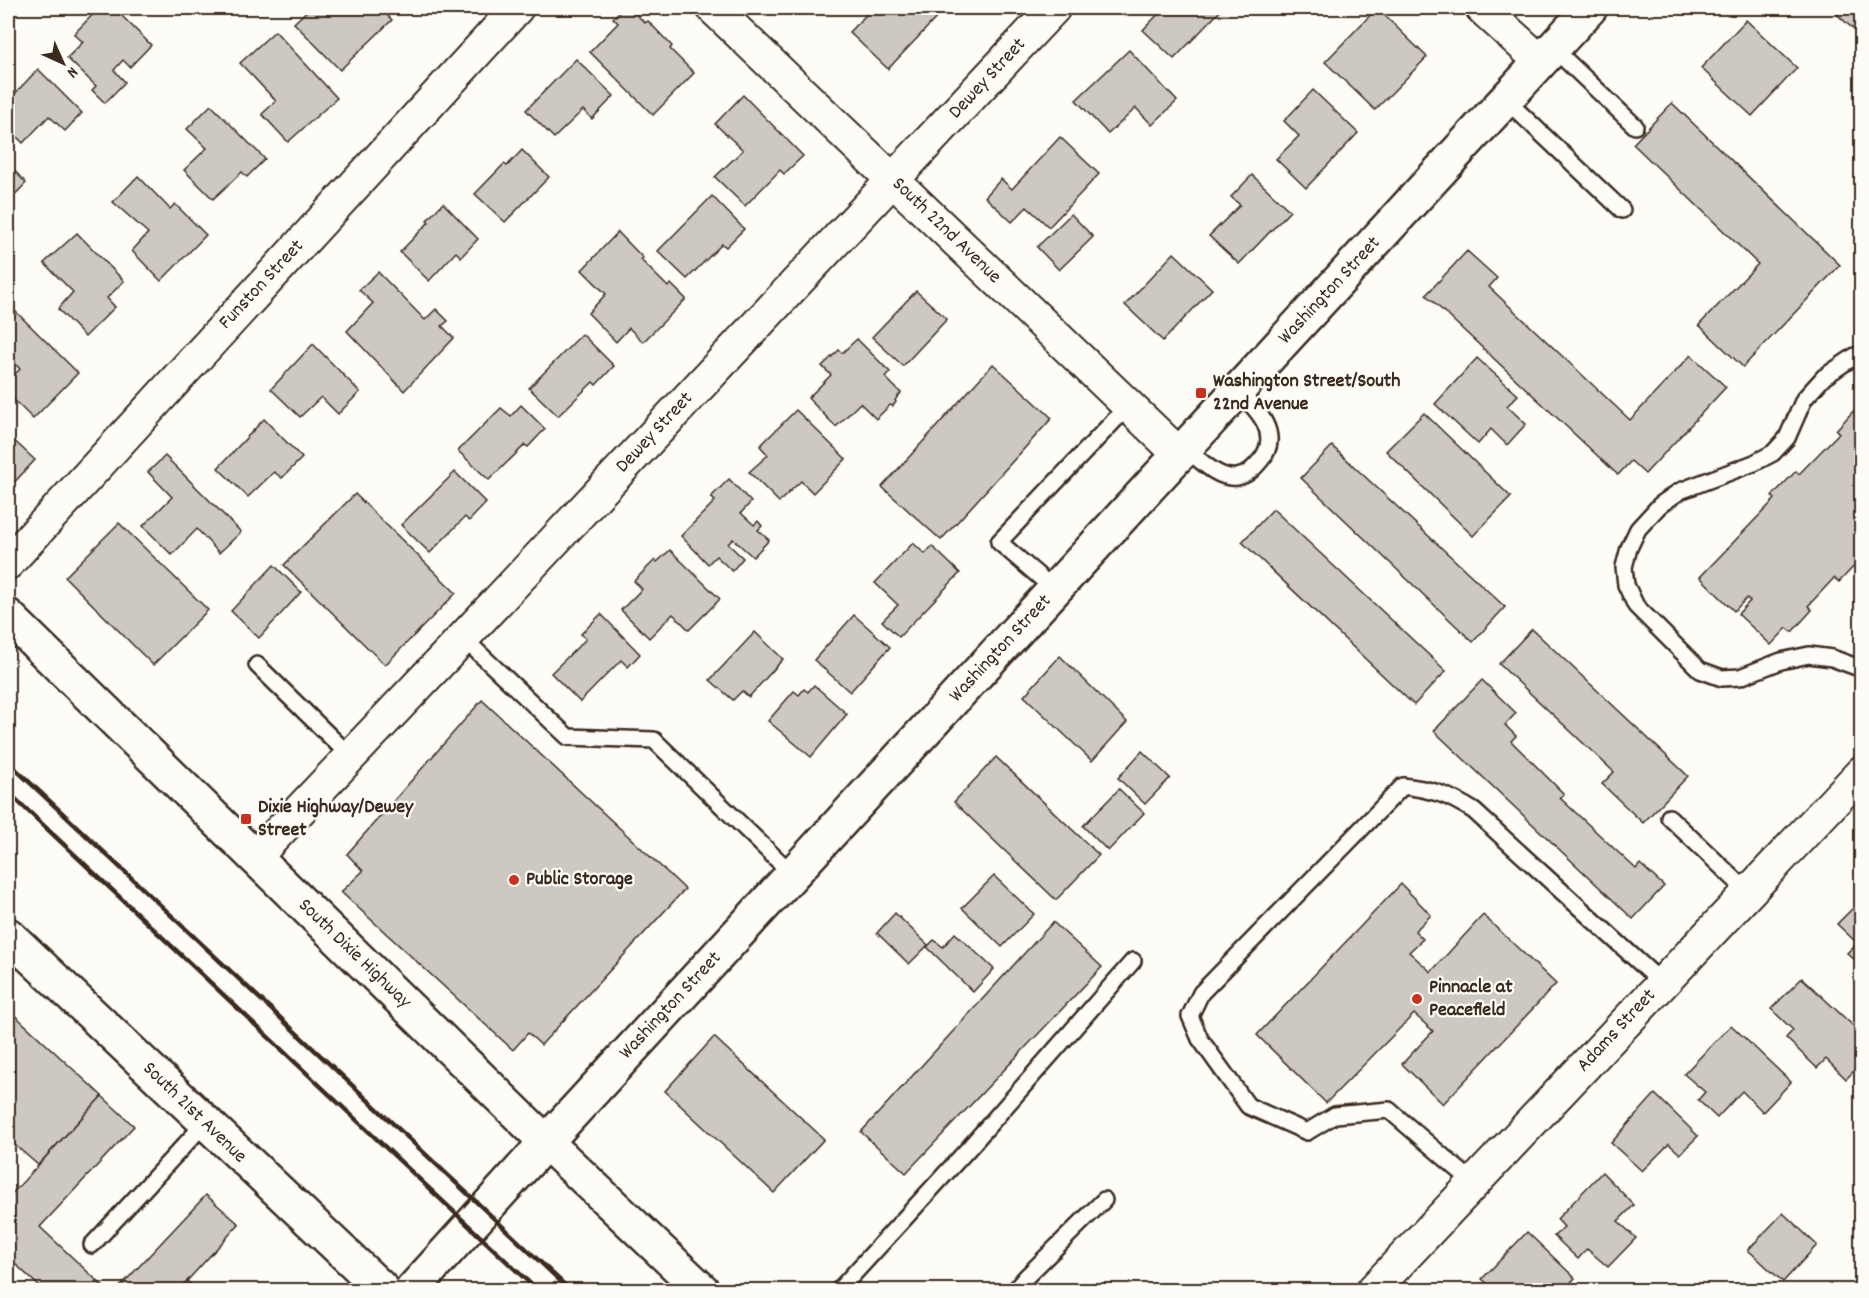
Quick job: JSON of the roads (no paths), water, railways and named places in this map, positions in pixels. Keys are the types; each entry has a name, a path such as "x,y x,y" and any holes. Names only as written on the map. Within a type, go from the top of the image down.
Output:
{"street":[{"name":"Funston Street","path":"8,563 517,8"},
{"name":"South 22nd Avenue","path":"713,8 1128,406 1182,452"},
{"name":"Dewey Street","path":"255,857 1054,8"},
{"path":"1482,8 1546,55"},
{"name":"Washington Street","path":"412,1290 1590,8"},
{"name":"South Dixie Highway","path":"8,616 546,1142 702,1290"},
{"name":"Adams Street","path":"1373,1290 1862,772"},
{"name":"South 21st Avenue","path":"8,937 383,1290"}],"lane":[{"path":"1546,55 1635,126"},
{"path":"1505,99 1622,210"},
{"path":"1862,354 1824,377 1804,399 1787,438 1773,453 1754,463 1680,491 1660,505 1638,529 1629,548 1624,567 1626,585 1636,606 1700,670 1722,678 1740,677 1781,661 1809,655 1832,658 1862,669"},
{"path":"1182,452 1212,470 1236,477 1251,471 1263,458 1270,442 1267,424 1258,410 1238,391"},
{"path":"1055,590 999,542 1128,406"},
{"path":"463,638 568,737 654,740 792,874"},
{"path":"257,665 350,756"},
{"path":"1474,1183 1389,1110 1335,1115 1307,1132 1248,1106 1200,1040 1190,1016 1202,993 1403,786 1451,796 1474,811 1662,983"},
{"path":"1669,817 1748,892"},
{"path":"839,1290 968,1149 1133,961"},
{"path":"92,1245 205,1124"},
{"path":"1015,1290 1104,1200"}],"railway":[{"path":"8,762 570,1290"},
{"path":"8,792 537,1290"}],"place":[{"name":"Washington Street/South 22nd Avenue","path":"1201,393"},
{"name":"Dixie Highway/Dewey Street","path":"246,819"},
{"name":"Public Storage","path":"514,880"},
{"name":"Pinnacle at Peacefield","path":"1417,999"}]}
